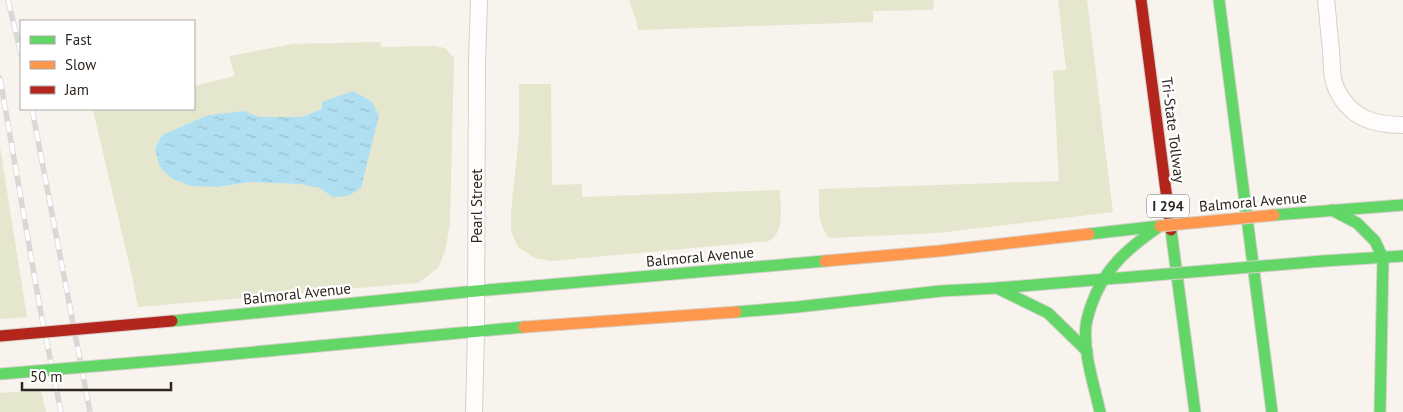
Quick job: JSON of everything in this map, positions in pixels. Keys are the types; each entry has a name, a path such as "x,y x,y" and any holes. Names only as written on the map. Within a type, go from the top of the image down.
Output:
{"main road":[{"name":"Tri-State Tollway","path":"1141,0 1195,412"},
{"path":"1219,0 1272,412"},
{"name":"Balmoral Avenue","path":"0,336 476,291 939,251 1160,226 1403,205"},
{"path":"1332,210 1357,223 1375,241 1383,258 1380,412"},
{"path":"1100,412 1088,351 1086,324 1092,300 1102,278 1118,258 1136,242 1160,226"},
{"path":"0,374 476,331 797,307 941,291 1403,256"},
{"path":"996,288 1048,313 1088,351"}],"street":[{"name":"Pearl Street","path":"474,412 479,0"},
{"path":"1326,0 1333,74 1337,91 1356,114 1367,120 1380,124 1403,125"}],"green space":[{"path":"629,0 934,0 933,10 873,11 873,22 638,30"},
{"path":"1058,0 1087,0 1113,212 938,233 829,238 822,227 819,189 1059,181 1053,71 1066,70"},
{"path":"380,42 382,47 434,46 445,48 454,58 450,224 445,252 438,268 418,283 138,307 93,110 195,110 195,86 235,76 229,56 293,44","holes":["322,109 334,197 320,188 300,184 250,182 217,187 155,149 162,135 208,115 243,111 259,117 302,117"]},
{"path":"519,84 551,84 552,185 582,184 582,197 780,190 781,218 778,231 769,241 551,261 535,258 518,247 511,232 511,212 519,135"},
{"path":"0,147 27,317 0,319"},
{"path":"41,390 46,412 0,412 0,393"}],"water":[{"path":"353,91 372,102 379,115 361,188 348,196 333,197 320,188 300,184 250,182 217,187 191,186 171,178 160,167 155,149 162,135 208,115 244,111 259,117 302,117 322,109 322,102"}],"railway":[{"path":"8,0 20,50"},
{"path":"0,78 41,314 61,412"},
{"path":"32,110 90,412"}],"traffic: fast":[{"path":"1219,0 1272,412"},
{"path":"1274,215 1403,205"},
{"path":"1332,210 1357,223 1375,241 1383,258 1380,412"},
{"path":"1089,234 1160,226"},
{"path":"1100,412 1086,347 1086,325 1090,311 1096,293 1118,260 1160,226"},
{"path":"1171,230 1195,412"},
{"path":"1323,261 1403,256"},
{"path":"172,321 476,291 825,261"},
{"path":"1120,278 1323,261"},
{"path":"736,312 941,291 1118,278"},
{"path":"997,288 1048,313 1087,351"},
{"path":"180,359 524,327"},
{"path":"0,374 180,359"}],"traffic: slow":[{"path":"1160,226 1274,215"},
{"path":"825,261 939,251 1089,234"},
{"path":"524,327 736,312"}],"traffic: jam":[{"path":"1141,0 1171,230"},
{"path":"0,336 172,321"}]}
